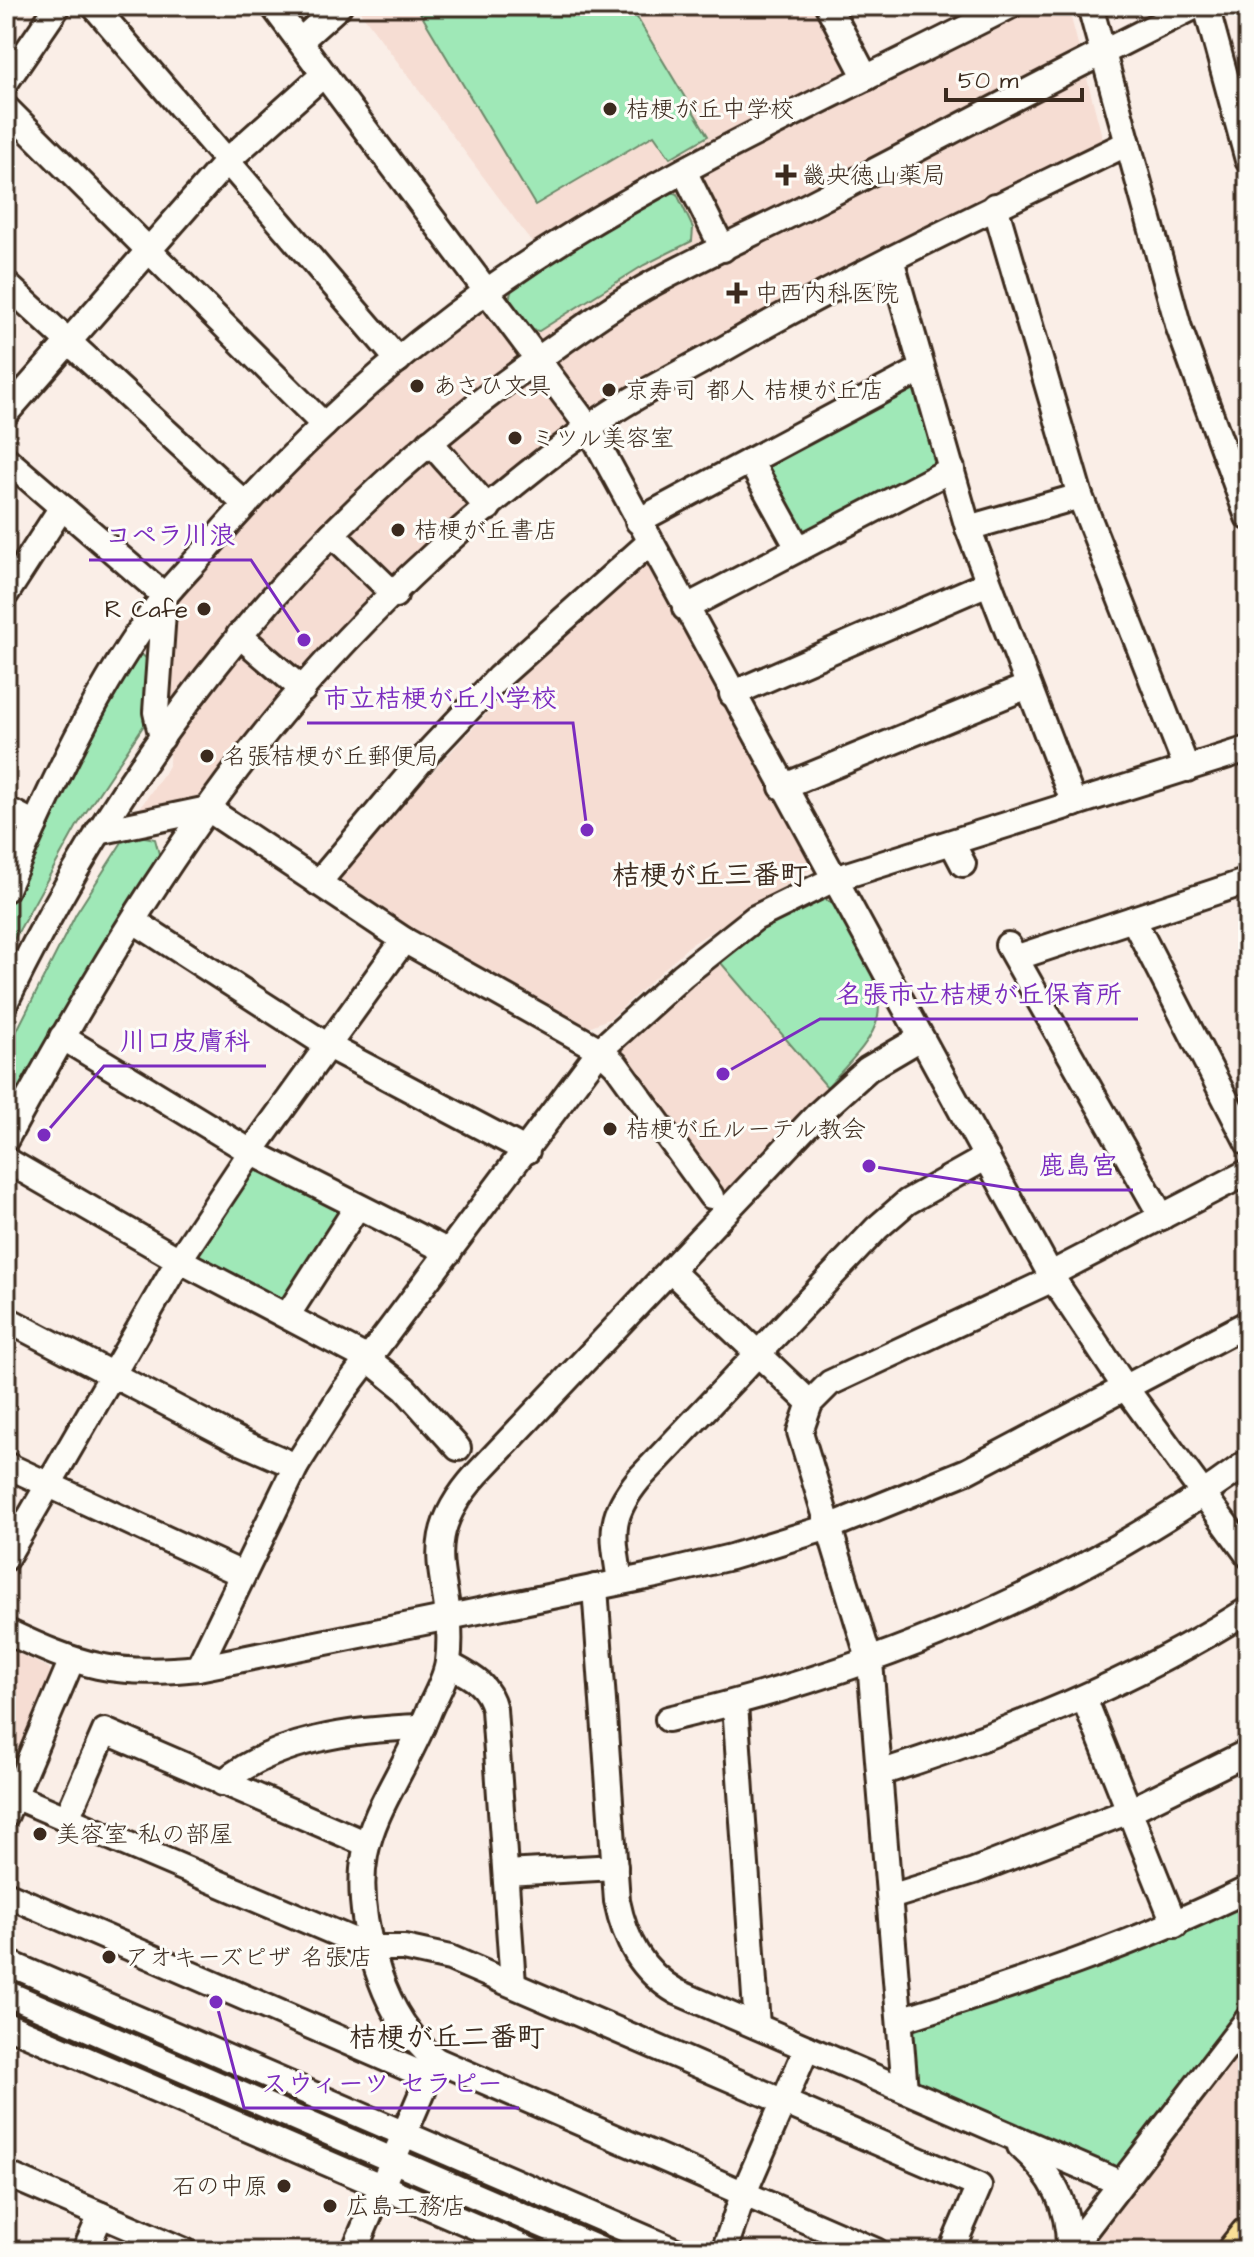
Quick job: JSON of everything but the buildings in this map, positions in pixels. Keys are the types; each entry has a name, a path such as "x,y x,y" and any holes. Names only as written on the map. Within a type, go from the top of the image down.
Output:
{"highway":[{"path":"1236,2251 1248,2236"}],"street":[{"path":"6,82 58,6"},
{"path":"94,6 398,360"},
{"path":"273,6 589,428 919,1039 1052,1276 1125,1387 1248,1555"},
{"path":"300,41 339,6"},
{"path":"828,6 866,78"},
{"path":"6,889 87,717 165,596 245,504 324,425 398,360 487,291 579,231 684,171 866,78 965,16 1010,6"},
{"path":"1090,6 1179,328 1248,517"},
{"path":"6,1001 56,903 98,832 162,738 239,635 332,534 430,442 539,358 653,283 1196,6"},
{"path":"1206,6 1241,108 1248,160"},
{"path":"6,413 228,160 324,74"},
{"path":"6,108 324,425"},
{"path":"6,1139 62,1037 134,921 208,809 255,746 303,690 395,595 488,508 589,428 790,309 1128,143"},
{"path":"684,171 723,249"},
{"path":"995,206 1080,496 1187,769"},
{"path":"891,259 968,528 1074,804"},
{"path":"6,284 245,504"},
{"path":"318,883 432,748 644,532 750,461 922,369"},
{"path":"430,442 488,508"},
{"path":"6,459 165,596"},
{"path":"750,461 798,548"},
{"path":"685,608 952,469"},
{"path":"968,528 1080,496"},
{"path":"6,594 62,507"},
{"path":"332,534 395,595"},
{"path":"732,694 988,583"},
{"path":"162,738 156,712 165,596"},
{"path":"239,635 303,690"},
{"path":"782,787 1028,686"},
{"path":"198,1668 296,1466 368,1359 600,1050 683,975 755,918 834,879 1248,749"},
{"path":"6,809 35,824"},
{"path":"98,832 208,809 404,940 600,1050 616,1065 711,1196"},
{"path":"952,843 963,864"},
{"path":"1162,1217 1013,951 1133,919 1248,881"},
{"path":"1133,919 1248,1143"},
{"path":"134,921 328,1046 527,1151"},
{"path":"6,1558 179,1260 251,1152 404,940"},
{"path":"62,1037 251,1152 449,1252"},
{"path":"432,2068 389,2002 371,1948 361,1877 377,1811 422,1727 448,1664 440,1537 454,1499 844,1088 892,1053 919,1039"},
{"path":"620,1581 612,1533 620,1505 639,1479 907,1202 987,1157"},
{"path":"6,1160 179,1260 368,1359 413,1398 458,1448"},
{"path":"905,2090 870,1662 801,1443 802,1423 810,1403 841,1377 1052,1276 1248,1172"},
{"path":"287,1316 357,1207"},
{"path":"670,1270 810,1403"},
{"path":"6,1319 243,1443 296,1466"},
{"path":"6,1631 71,1662 127,1672 198,1668 447,1619 731,1557 829,1527 967,1471 1248,1323"},
{"path":"668,1719 735,1704 870,1662 1023,1596 1143,1533 1248,1462"},
{"path":"6,1465 242,1574"},
{"path":"595,1587 615,1867 622,1923 641,1962 652,1975 677,1992 1120,2183"},
{"path":"880,1773 1003,1732 1084,1698 1167,1657 1248,1610"},
{"path":"71,1662 10,1805 67,1818 371,1948 425,1952 513,1984 979,2186 951,2251"},
{"path":"448,1664 477,1680 491,1698 513,1984"},
{"path":"1084,1698 1175,1925"},
{"path":"735,1704 757,2026"},
{"path":"222,1783 248,1762 341,1733 422,1727"},
{"path":"67,1818 105,1731 367,1844"},
{"path":"890,1897 974,1871 1129,1811 1248,1752"},
{"path":"506,1873 615,1867"},
{"path":"900,2020 1026,1981 1175,1925 1248,1889"},
{"path":"6,1894 876,2251"},
{"path":"6,1962 676,2251"},
{"path":"6,1993 603,2251"},
{"path":"1069,2251 1248,2019"},
{"path":"6,2025 532,2251"},
{"path":"724,2251 743,2195 807,2048"},
{"path":"354,2251 432,2068"},
{"path":"1010,2136 1036,2160 1059,2191 1070,2224 1069,2251"},
{"path":"6,2174 185,2251"},
{"path":"85,2251 101,2215"}],"shaded area":[{"name":"桔梗が丘中学校","path":"356,6 816,6 848,67 844,81 537,249"},
{"path":"1026,6 1068,6 1104,144 714,340 606,412 481,502 210,792 135,815 169,766 171,620 176,603 214,551 347,416 507,286 666,190"},
{"path":"639,564 652,567 816,866 689,946 611,1018 586,1028 408,928 342,883 341,869 524,674"},
{"path":"715,956 827,1087 728,1193 715,1192 619,1060 619,1047"},
{"path":"6,1648 49,1668 54,1680 6,1790"},
{"path":"1248,2038 1248,2251 1084,2251 1132,2191"}],"green space":[{"path":"416,6 630,6 708,136 670,158 654,135 535,205"},
{"path":"666,190 677,194 693,228 692,241 644,265 539,331 532,330 509,300 512,288"},
{"path":"908,385 920,392 939,459 932,470 811,533 798,529 766,473 770,459"},
{"path":"139,652 148,660 144,725 78,824 6,954 6,911 76,757"},
{"path":"140,836 155,839 162,865 6,1124 6,1052 76,914 122,842"},
{"path":"819,897 832,903 844,918 867,964 879,1003 878,1018 872,1033 827,1087 715,956 769,921"},
{"path":"262,1167 340,1206 343,1218 292,1300 281,1301 202,1263 198,1247 252,1168"},
{"path":"1248,1898 1248,2005 1121,2170 917,2085 911,2032 918,2023"}],"railway":[{"path":"6,12 10,6"}],"place":[{"name":"桔梗が丘中学校","path":"610,109"},
{"name":"畿央徳山薬局","path":"786,175"},
{"name":"中西内科医院","path":"737,293"},
{"name":"あさひ文具","path":"417,386"},
{"name":"京寿司 都人 桔梗が丘店","path":"609,390"},
{"name":"ミツル美容室","path":"515,438"},
{"name":"桔梗が丘書店","path":"398,530"},
{"name":"R Cafe","path":"204,609"},
{"name":"コペラ川浪","path":"304,640"},
{"name":"名張桔梗が丘郵便局","path":"207,756"},
{"name":"市立桔梗が丘小学校","path":"587,830"},
{"name":"名張市立桔梗が丘保育所","path":"723,1074"},
{"name":"桔梗が丘ルーテル教会","path":"610,1129"},
{"name":"川口皮膚科","path":"44,1135"},
{"name":"鹿島宮","path":"869,1166"},
{"name":"美容室 私の部屋","path":"40,1834"},
{"name":"アオキーズピザ 名張店","path":"109,1957"},
{"name":"スウィーツ セラピー","path":"216,2002"},
{"name":"石の中原","path":"284,2186"},
{"name":"広島工務店","path":"330,2206"}],"district":[{"name":"桔梗が丘三番町","path":"710,874"},
{"name":"桔梗が丘二番町","path":"447,2036"}]}
